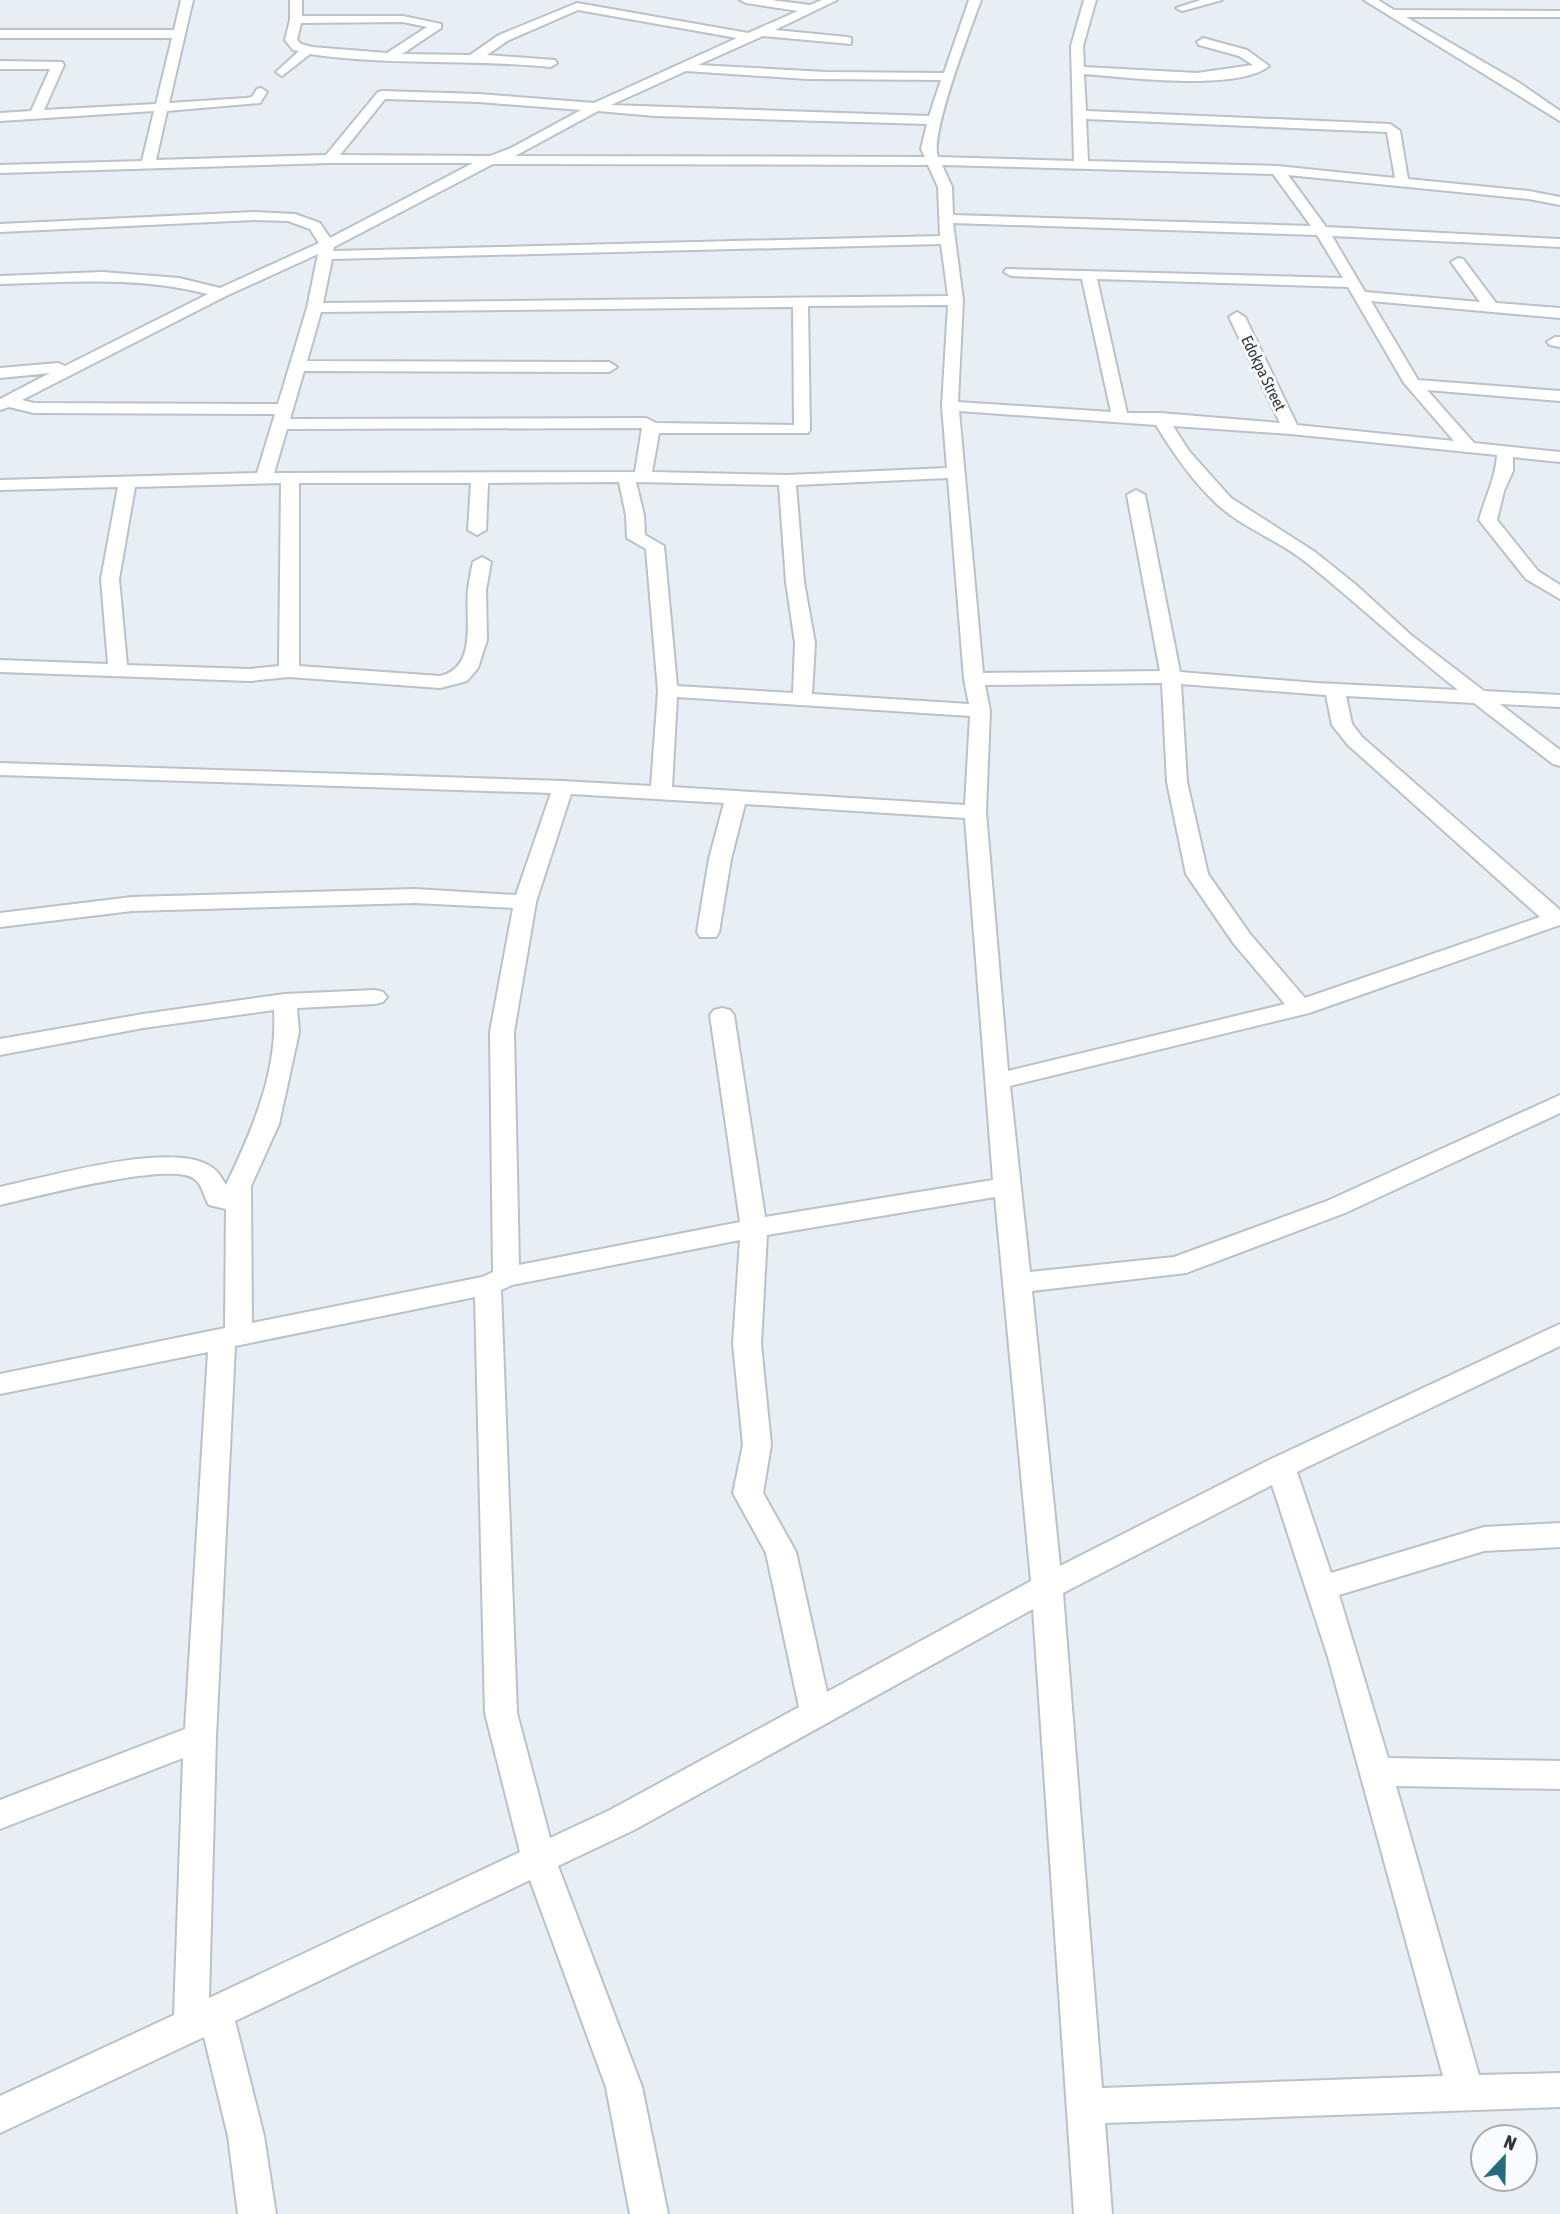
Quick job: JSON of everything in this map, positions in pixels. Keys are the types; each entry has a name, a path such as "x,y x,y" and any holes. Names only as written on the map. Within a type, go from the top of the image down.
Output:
{"street":[{"path":"148,164 187,0"},
{"path":"296,0 296,20 291,40 297,47 307,50 440,60 474,58 551,63"},
{"path":"746,0 813,9"},
{"path":"4,403 221,293 327,250 490,160 516,151 596,107 831,0"},
{"path":"975,0 934,120 928,149 944,187 956,300 950,406 974,679 980,711 975,812 1006,1186 1047,1587 1093,2214"},
{"path":"1081,164 1077,46 1090,0"},
{"path":"1181,8 1216,0"},
{"path":"1370,0 1514,85 1560,117"},
{"path":"474,58 503,38 576,3 756,34 847,41"},
{"path":"1393,13 1560,14"},
{"path":"296,20 384,19 437,24 388,57"},
{"path":"0,34 177,34"},
{"path":"1077,70 1222,75 1263,66 1243,53 1203,42"},
{"path":"282,72 307,50"},
{"path":"330,159 382,95 440,60"},
{"path":"0,65 58,65 36,114"},
{"path":"685,68 746,73 848,76 914,74 950,77"},
{"path":"0,117 246,102 256,100 261,92"},
{"path":"382,95 655,112 934,120"},
{"path":"1540,104 1559,104"},
{"path":"1079,115 1390,128 1394,131 1402,181"},
{"path":"0,169 330,159 1081,164 1277,170 1402,181 1560,201"},
{"path":"1277,170 1322,231 1414,384 1470,449"},
{"path":"0,228 290,216 315,226 327,250 315,308 264,478"},
{"path":"327,250 947,229 1322,231 1560,243"},
{"path":"1458,262 1491,306"},
{"path":"1011,271 1357,290 1560,313"},
{"path":"1088,274 1120,415"},
{"path":"0,280 103,276 179,282 221,293"},
{"path":"315,308 956,300"},
{"path":"4,403 34,408 282,417 802,430 800,303"},
{"name":"Edokpa Street","path":"1237,317 1291,429"},
{"path":"0,373 76,366"},
{"path":"297,366 609,367"},
{"path":"1414,384 1560,396"},
{"path":"950,406 1160,418 1560,457"},
{"path":"1160,418 1182,454 1225,502 1308,556 1349,588 1404,639 1560,760"},
{"path":"652,428 634,477 636,538 655,546 668,691 661,793"},
{"path":"1504,453 1505,471 1495,491 1488,520 1532,575 1560,593"},
{"path":"0,485 264,478 634,477 787,480 957,473"},
{"path":"477,530 480,478"},
{"path":"289,671 290,480"},
{"path":"787,480 795,582 805,643 802,699"},
{"path":"118,671 110,579 127,482"},
{"path":"1136,495 1171,677 1177,782 1197,873 1241,939 1301,1008"},
{"path":"0,666 250,676 289,671 440,682 460,677 468,668 478,640 477,590 481,562"},
{"path":"974,679 1171,677 1335,690 1560,701"},
{"path":"998,1081 1301,1008 1558,918 1355,741 1342,725 1335,690"},
{"path":"668,691 980,711"},
{"path":"0,769 563,787 975,812"},
{"path":"563,787 525,902 502,1032 497,1281 501,1713 539,1860 624,2087 649,2214"},
{"path":"708,932 720,859 736,797"},
{"path":"0,920 145,904 415,896 525,902"},
{"path":"0,1048 142,1020 285,1001 375,997"},
{"path":"257,2214 246,2136 203,2020 200,1737 230,1338 238,1186 267,1124 272,1105 287,1032 285,1001"},
{"path":"722,1015 754,1228 747,1345 757,1445 748,1493 781,1552 816,1714"},
{"path":"1018,1283 1177,1266 1336,1207 1560,1103"},
{"path":"0,1196 145,1168 177,1165 195,1168 213,1181 218,1199 238,1203"},
{"path":"0,1384 754,1228 1006,1186"},
{"path":"0,2115 622,1820 1047,1587 1282,1467 1560,1334"},
{"path":"1282,1467 1377,1772 1465,2091"},
{"path":"1321,1588 1483,1539 1560,1535"},
{"path":"0,1815 200,1737"},
{"path":"1377,1772 1560,1775"},
{"path":"1086,2106 1465,2091 1560,2090"}]}
